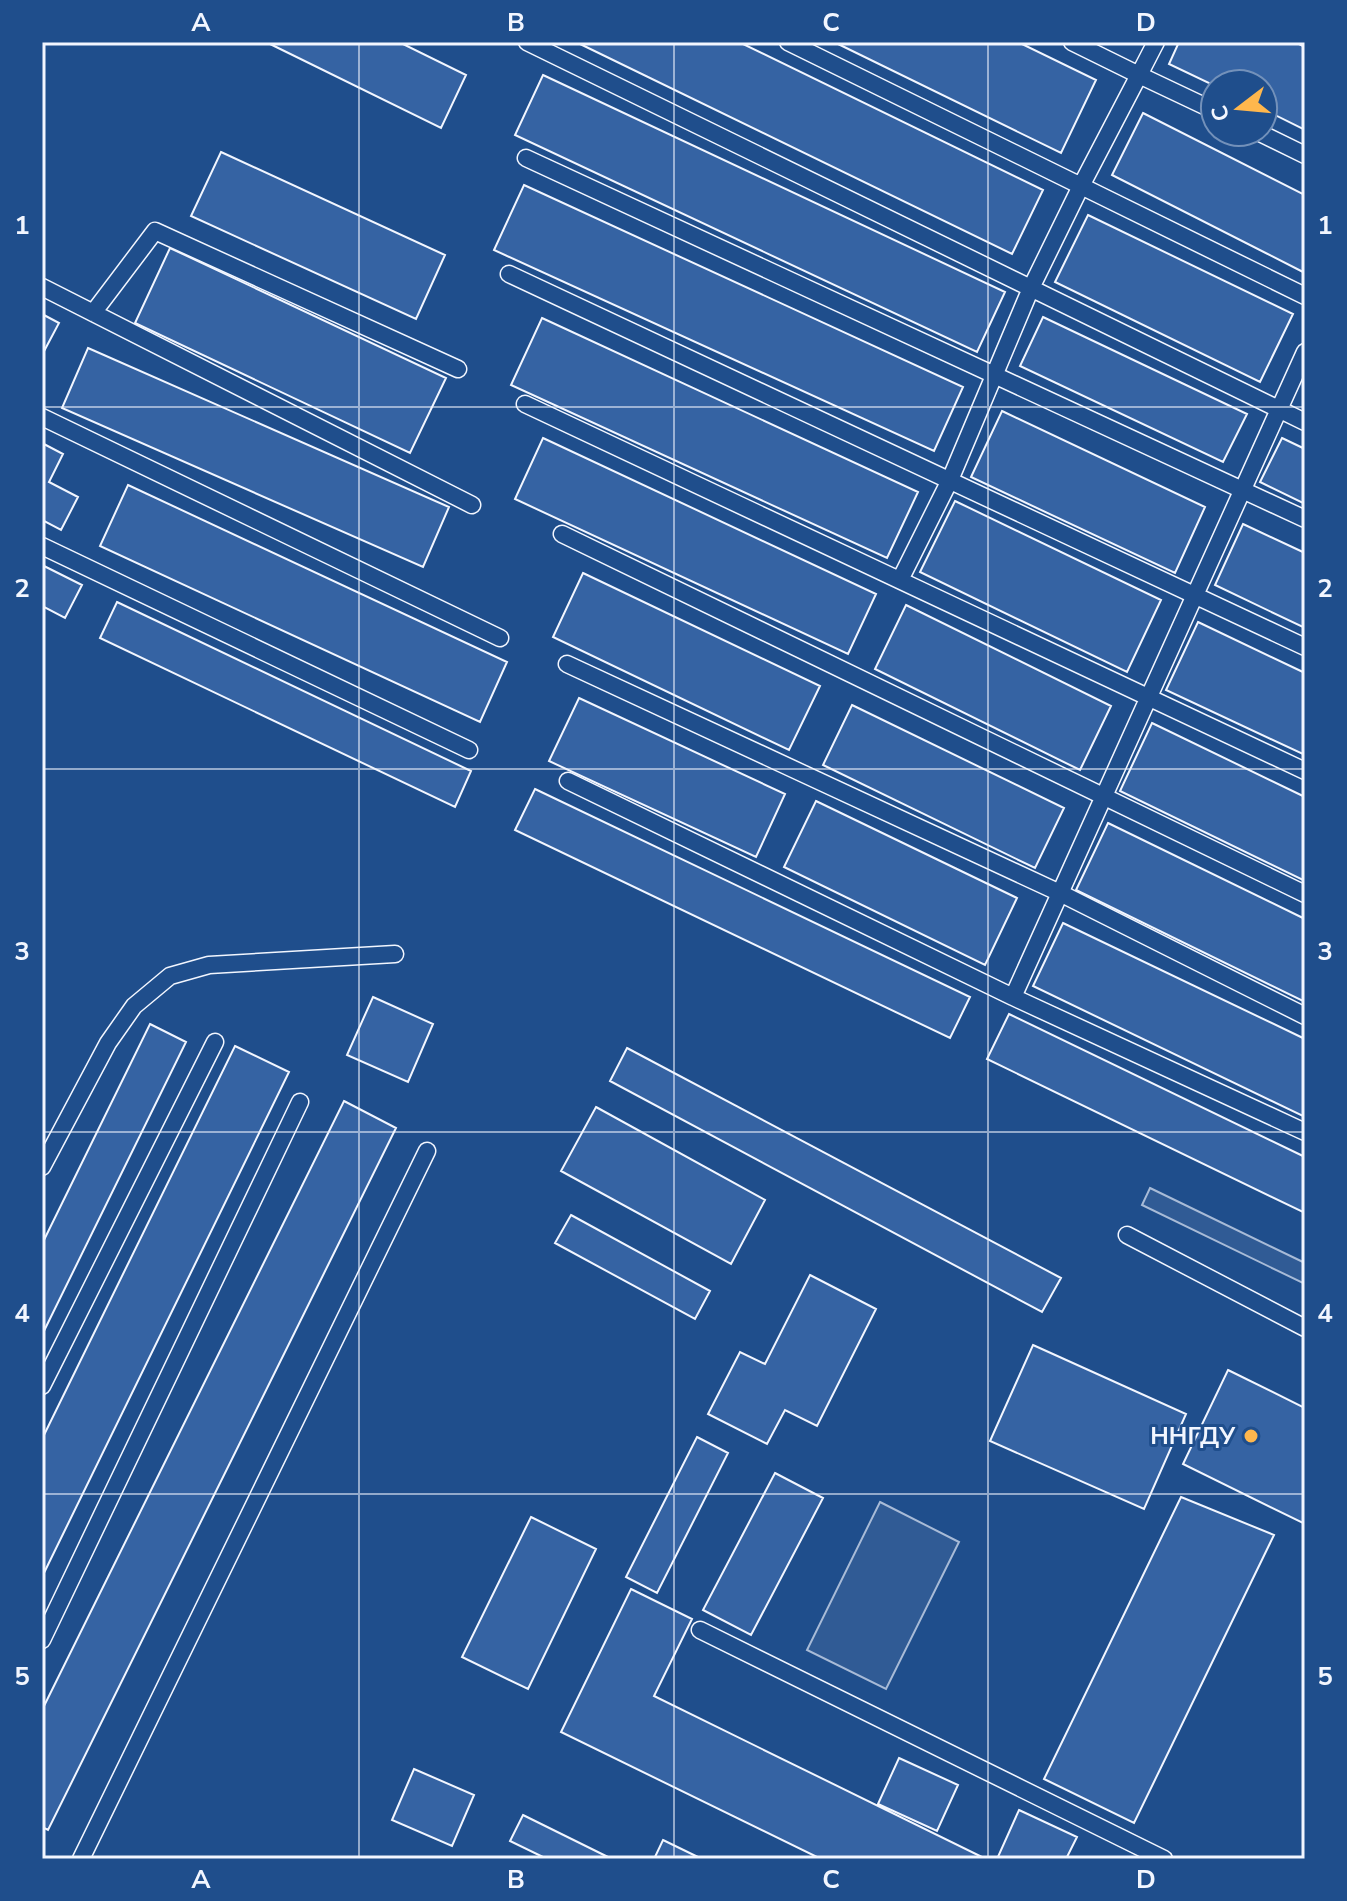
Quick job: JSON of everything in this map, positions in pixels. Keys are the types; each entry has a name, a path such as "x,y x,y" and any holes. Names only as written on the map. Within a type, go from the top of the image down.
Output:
{"lane":[{"path":"527,42 1305,422"},
{"path":"788,42 1305,296"},
{"path":"1072,42 1199,103"},
{"path":"900,580 950,480 1031,288 1156,42"},
{"path":"1279,142 1305,155"},
{"path":"526,158 1305,519"},
{"path":"93,313 155,231 458,369"},
{"path":"509,274 1305,647"},
{"path":"42,287 472,505"},
{"path":"1013,997 1305,352"},
{"path":"525,404 1305,771"},
{"path":"42,417 500,638"},
{"path":"562,534 1305,894"},
{"path":"42,546 469,750"},
{"path":"567,664 1060,893 1305,1016"},
{"path":"568,781 1013,997 1305,1132"},
{"path":"42,1167 108,1043 134,1006 170,976 209,965 395,954"},
{"path":"42,1386 215,1042"},
{"path":"42,1640 300,1102"},
{"path":"81,1859 427,1151"},
{"path":"1127,1235 1305,1328"},
{"path":"700,1630 1164,1859"}],"shaded area":[{"path":"1150,1188 1305,1263 1305,1284 1142,1205"},
{"path":"880,1502 959,1542 886,1689 807,1650"}],"building":[{"path":"266,42 399,42 466,75 441,128"},
{"path":"576,42 739,42 1043,190 1012,254"},
{"path":"834,42 1018,42 1096,80 1061,153"},
{"path":"1179,42 1295,42 1305,47 1305,130 1279,117 1279,68 1199,68 1199,78 1169,64"},
{"path":"543,75 1005,292 977,352 515,135"},
{"path":"1143,113 1199,141 1199,148 1212,148 1305,195 1305,273 1112,175"},
{"path":"221,152 445,255 416,319 191,216"},
{"path":"524,185 963,387 934,451 494,250"},
{"path":"1088,215 1293,314 1260,382 1055,282"},
{"path":"170,248 446,378 410,453 135,323"},
{"path":"42,314 59,323 42,355"},
{"path":"1043,317 1247,414 1223,462 1020,366"},
{"path":"542,318 918,492 887,558 511,385"},
{"path":"88,348 449,507 423,567 62,408"},
{"path":"1002,411 1205,507 1175,573 971,477"},
{"path":"543,438 876,594 848,654 515,499"},
{"path":"1282,438 1305,449 1305,504 1260,482"},
{"path":"42,443 63,454 49,482 78,497 61,530 42,520"},
{"path":"128,485 507,662 480,722 100,546"},
{"path":"955,501 1161,600 1127,672 920,572"},
{"path":"1243,524 1305,553 1305,628 1215,585"},
{"path":"42,565 82,585 65,618 42,606"},
{"path":"583,573 820,686 789,750 553,637"},
{"path":"117,602 471,771 455,807 100,638"},
{"path":"906,605 1111,706 1080,770 875,669"},
{"path":"1198,622 1305,673 1305,755 1166,690"},
{"path":"579,698 785,794 756,857 549,761"},
{"path":"852,705 1064,808 1035,868 823,765"},
{"path":"1152,723 1305,797 1305,881 1120,791"},
{"path":"535,789 970,997 950,1038 515,830"},
{"path":"816,801 1017,898 985,965 784,867"},
{"path":"1108,823 1305,919 1305,1002 1076,890"},
{"path":"1063,923 1305,1039 1305,1117 1033,986"},
{"path":"373,997 433,1024 408,1082 347,1055"},
{"path":"1009,1014 1305,1157 1305,1213 987,1059"},
{"path":"150,1024 186,1042 42,1335 42,1244"},
{"path":"235,1046 289,1072 42,1577 42,1439"},
{"path":"627,1048 1061,1278 1042,1312 610,1081"},
{"path":"344,1101 396,1128 48,1830 42,1827 42,1710"},
{"path":"596,1107 765,1200 731,1264 561,1171"},
{"path":"571,1215 710,1291 695,1319 555,1243"},
{"path":"810,1275 876,1309 817,1426 785,1410 767,1444 708,1414 740,1352 765,1364"},
{"path":"1033,1345 1186,1414 1144,1509 990,1441"},
{"name":"ННГДУ","path":"1228,1370 1305,1408 1305,1524 1183,1464"},
{"path":"697,1437 728,1453 657,1593 626,1577"},
{"path":"775,1473 823,1498 751,1635 703,1610"},
{"path":"1181,1497 1274,1535 1134,1823 1044,1779"},
{"path":"531,1517 596,1549 528,1689 462,1657"},
{"path":"631,1589 692,1619 654,1696 981,1859 821,1859 561,1732"},
{"path":"899,1758 958,1785 937,1831 878,1804"},
{"path":"414,1769 474,1795 452,1846 392,1820"},
{"path":"1019,1810 1077,1837 1066,1859 997,1859"},
{"path":"523,1815 612,1859 547,1859 510,1841"},
{"path":"663,1840 702,1859 654,1859"}],"place":[{"name":"ННГДУ","path":"1251,1436"}]}
